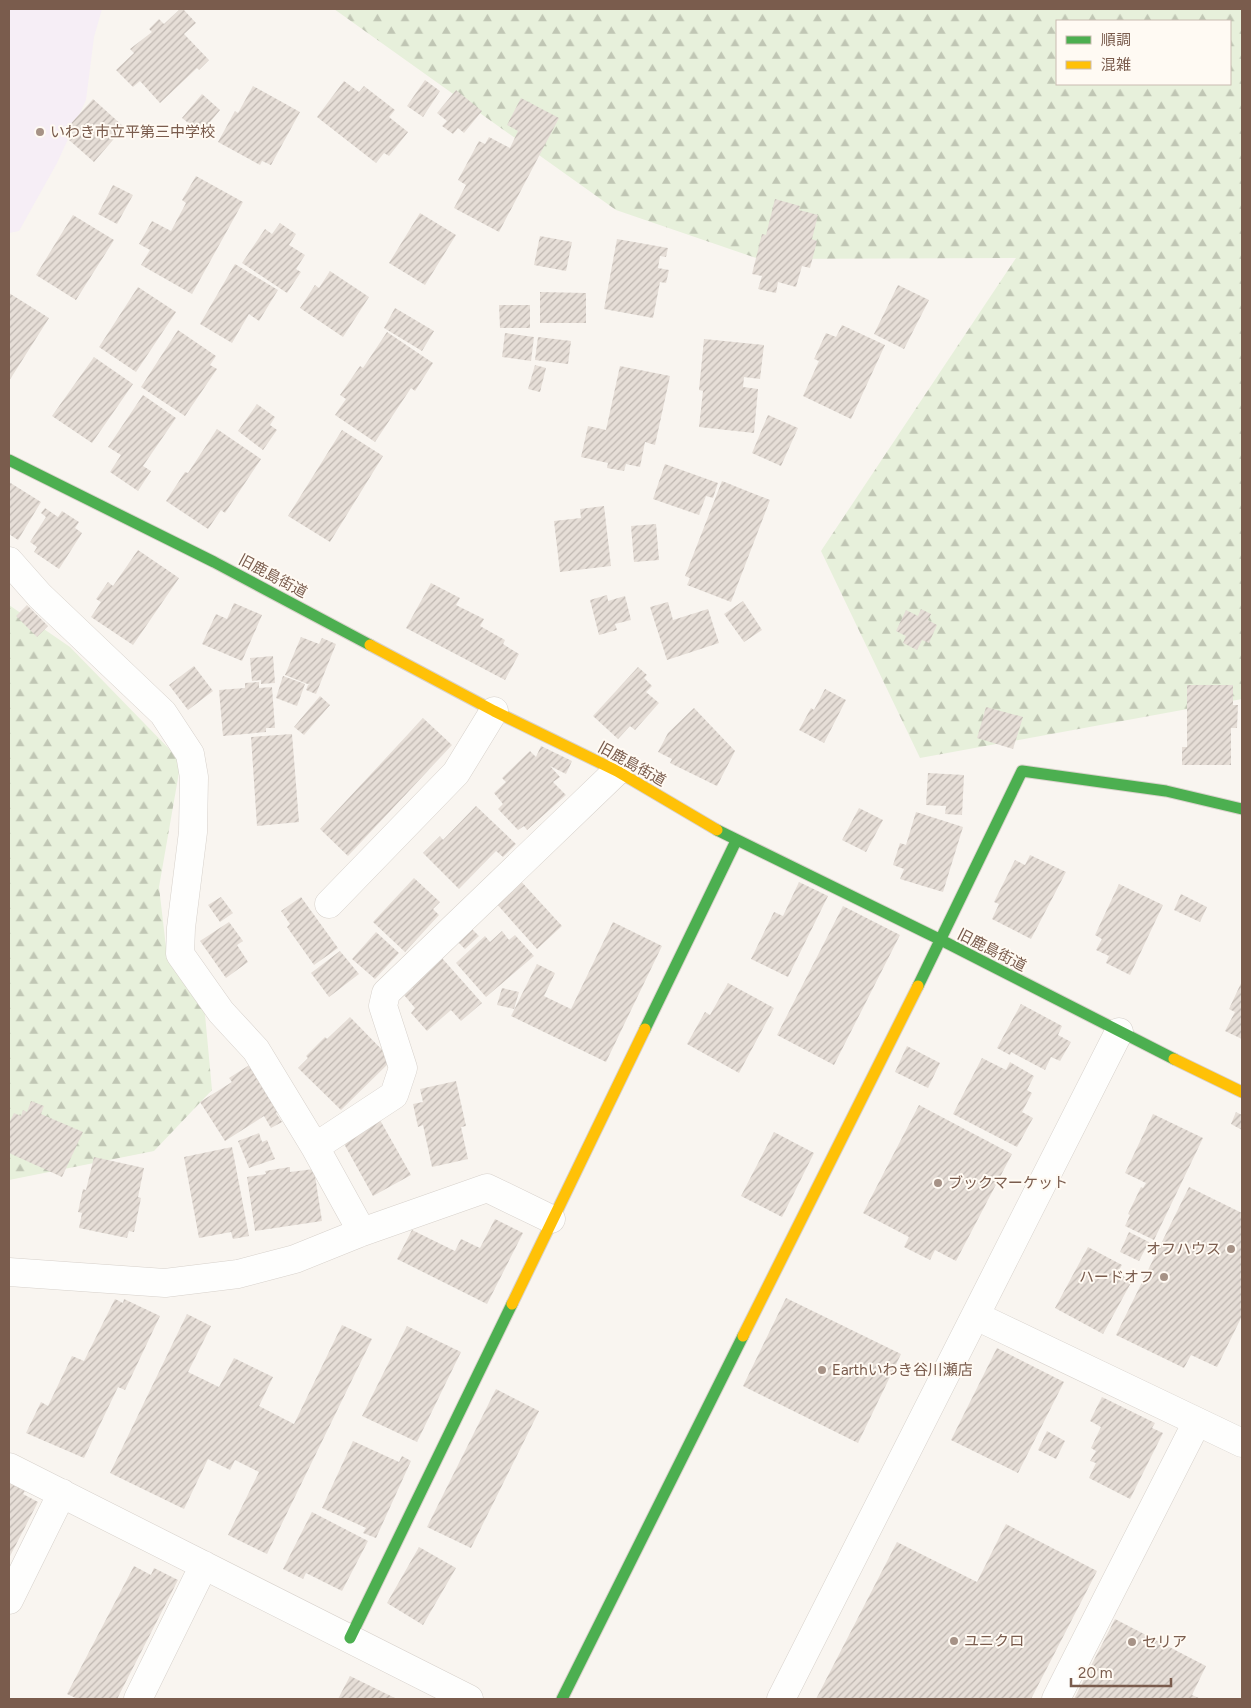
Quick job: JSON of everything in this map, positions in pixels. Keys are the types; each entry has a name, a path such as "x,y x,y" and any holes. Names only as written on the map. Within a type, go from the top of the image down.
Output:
{"street":[{"name":"旧鹿島街道","path":"9,460 214,562 494,711 617,771 736,841 941,940 1119,1032 1242,1092"},
{"path":"9,561 40,596 163,713 190,754 194,778 193,832 181,928 180,954 222,1012 256,1050 315,1147 362,1232"},
{"path":"329,904 456,773 494,711"},
{"path":"315,1147 394,1094 403,1068 383,1006 386,992 617,771"},
{"path":"562,1699 941,940 1022,771 1166,791 1242,809"},
{"path":"350,1638 551,1219 736,841"},
{"path":"781,1699 1119,1032"},
{"path":"9,1272 165,1283 238,1274 295,1259 362,1232 488,1188 551,1219"},
{"path":"976,1316 1242,1443"},
{"path":"1056,1699 1197,1422"},
{"path":"9,1466 470,1699"},
{"path":"9,1600 62,1493"},
{"path":"138,1699 204,1565"}],"shaded area":[{"name":"いわき市立平第三中学校","path":"9,9 102,9 94,37 86,100 57,163 19,231 9,233"}],"green space":[{"path":"334,9 1242,9 1242,699 920,758 821,551 1016,258 759,259 616,210"},
{"path":"9,605 70,647 181,761 159,887 166,947 203,993 212,1090 154,1151 9,1180"}],"building":[{"path":"180,9 183,9 196,23 184,34 209,60 199,70 197,68 160,103 140,81 133,87 116,70 134,53 130,49 152,32 149,29 159,19 164,24"},
{"path":"425,80 440,91 423,117 407,106"},
{"path":"344,81 359,92 364,86 395,110 389,117 408,132 389,156 384,153 376,163 317,117"},
{"path":"253,86 300,112 271,165 262,161 260,165 218,142 235,111 238,113"},
{"path":"456,90 482,111 464,133 458,128 453,134 442,126 447,121 437,113"},
{"path":"202,94 220,110 201,133 182,118"},
{"path":"521,98 559,118 499,232 454,208 466,185 458,180 479,141 485,144 489,137 510,148 518,131 507,125"},
{"path":"93,99 124,127 94,162 69,140 73,136 66,129"},
{"path":"196,176 243,202 192,294 141,265 150,250 139,244 152,221 171,231 186,203 182,200"},
{"path":"113,185 133,195 117,224 98,214"},
{"path":"775,199 800,206 799,210 818,215 812,239 817,241 810,268 802,266 796,287 778,282 776,293 758,289 762,276 752,274 762,234 766,235"},
{"path":"420,213 456,235 425,285 389,263"},
{"path":"73,215 114,240 76,300 36,275"},
{"path":"280,223 296,234 289,245 305,255 296,269 301,272 287,293 242,263 265,229 272,234"},
{"path":"540,236 572,242 566,271 534,265"},
{"path":"617,239 668,248 666,257 660,256 658,268 669,270 666,283 660,282 653,318 604,309"},
{"path":"235,264 278,290 259,321 249,314 232,343 200,324"},
{"path":"330,271 369,297 343,337 300,308 315,285 319,288"},
{"path":"898,285 929,300 904,349 874,334"},
{"path":"138,287 176,312 136,372 99,347"},
{"path":"540,292 586,293 586,323 540,323"},
{"path":"9,293 49,318 9,381"},
{"path":"499,305 530,305 530,328 500,328"},
{"path":"395,308 434,331 422,351 384,328"},
{"path":"842,325 885,345 851,419 803,396 819,361 814,359 826,333 836,337"},
{"path":"178,330 216,356 210,365 217,369 185,416 141,387"},
{"path":"387,332 433,363 415,391 411,388 375,442 335,415 346,399 340,395 360,366 363,368"},
{"path":"505,333 534,337 531,361 502,357"},
{"path":"538,337 571,341 568,364 535,360"},
{"path":"704,339 764,345 760,379 744,377 743,387 758,389 754,433 699,427 703,391 699,390"},
{"path":"94,357 133,384 92,443 52,416"},
{"path":"535,365 546,368 540,392 528,389"},
{"path":"620,366 670,376 655,445 645,442 640,467 626,464 624,471 607,468 608,463 581,457 588,426 606,430"},
{"path":"143,395 176,418 143,466 151,471 138,491 110,472 121,455 108,447"},
{"path":"257,404 275,417 270,425 277,430 263,450 238,431"},
{"path":"768,415 798,428 781,466 752,453"},
{"path":"217,429 261,459 225,513 221,510 208,529 166,501 185,472 188,473"},
{"path":"342,430 383,456 330,542 288,516"},
{"path":"665,464 718,483 713,498 706,496 699,515 653,499"},
{"path":"722,481 770,500 731,602 687,585 690,578 685,576"},
{"path":"9,482 41,502 18,540 9,534"},
{"path":"604,506 611,566 560,572 554,521 581,518 580,509"},
{"path":"45,508 58,517 62,511 79,522 75,528 82,533 59,569 34,552 37,547 30,542 46,517 41,513"},
{"path":"656,524 659,560 634,562 631,526"},
{"path":"138,550 179,578 133,645 91,617 101,602 96,599 108,582 113,586"},
{"path":"431,583 460,598 456,605 484,619 480,626 505,640 503,644 519,654 505,680 406,628"},
{"path":"607,595 608,601 625,596 631,620 615,624 617,630 599,635 590,600"},
{"path":"743,601 762,630 744,642 724,614"},
{"path":"668,602 673,620 708,609 719,643 667,660 650,607"},
{"path":"234,603 262,615 242,661 202,644 216,614 227,619"},
{"path":"27,605 48,626 37,637 16,616"},
{"path":"921,609 931,614 928,620 937,625 929,643 922,640 917,650 903,643 906,636 896,631 906,610 918,616"},
{"path":"301,637 319,644 322,638 336,644 316,694 306,690 308,685 310,685 285,675"},
{"path":"273,656 275,683 261,684 261,680 252,681 250,658"},
{"path":"194,666 213,691 188,710 169,685"},
{"path":"638,667 647,675 644,678 652,686 646,692 659,703 635,730 630,726 618,739 593,716"},
{"path":"283,676 305,684 297,706 276,698"},
{"path":"259,682 259,688 272,687 275,728 266,728 266,732 223,736 219,690 245,688 245,683"},
{"path":"1187,685 1233,685 1233,705 1238,705 1237,728 1231,728 1231,765 1182,765 1182,747 1187,747"},
{"path":"825,689 846,700 824,743 799,730 811,708 814,710"},
{"path":"320,696 330,705 304,735 294,727"},
{"path":"986,707 1023,717 1013,749 977,738"},
{"path":"694,708 735,751 717,786 670,763 672,759 658,752 668,733"},
{"path":"423,718 452,745 348,856 320,829"},
{"path":"292,734 299,822 257,826 251,737"},
{"path":"541,746 572,761 566,774 550,766 560,777 553,782 566,795 527,830 524,826 518,830 498,809 503,804 494,793 506,782 502,778 530,751 536,757"},
{"path":"928,773 964,775 962,815 945,814 946,806 926,805"},
{"path":"476,806 516,844 503,857 496,851 459,889 423,853 440,836 443,840"},
{"path":"859,808 883,820 866,852 842,840"},
{"path":"916,812 963,827 943,892 900,879 904,869 893,865 900,843 906,845"},
{"path":"1030,855 1066,872 1031,939 992,919 999,904 994,902 1015,860 1025,865"},
{"path":"414,878 440,902 433,909 439,915 405,952 373,922"},
{"path":"518,878 562,926 537,949 494,901"},
{"path":"799,882 828,896 788,977 751,959 774,912 783,916"},
{"path":"1119,884 1163,905 1130,975 1106,963 1109,956 1096,950 1102,939 1095,935"},
{"path":"1181,894 1207,907 1200,922 1174,910"},
{"path":"221,897 233,913 220,922 208,905"},
{"path":"301,897 338,948 314,965 287,927 290,924 281,911"},
{"path":"843,906 900,935 834,1065 777,1035"},
{"path":"229,922 243,941 237,945 248,962 226,978 200,941"},
{"path":"613,922 662,946 606,1062 511,1016 537,964 555,973 544,996 571,1009"},
{"path":"470,927 479,936 465,949 456,940"},
{"path":"502,931 509,940 515,935 534,956 486,997 456,963 485,936 490,942"},
{"path":"376,932 399,953 375,979 352,959"},
{"path":"340,951 359,974 329,997 311,973"},
{"path":"441,957 482,1003 461,1021 451,1010 427,1031 411,1013 415,1008 404,995 413,988 409,984"},
{"path":"1242,981 1242,1039 1225,1031 1235,1012 1229,1009"},
{"path":"728,983 774,1008 739,1073 687,1044 705,1012 710,1015"},
{"path":"502,988 519,992 514,1009 497,1005"},
{"path":"1021,1004 1062,1026 1058,1035 1071,1042 1060,1061 1051,1057 1045,1070 1011,1052 1010,1055 997,1048"},
{"path":"350,1017 392,1060 341,1110 298,1068 308,1058 306,1056 325,1037 327,1039"},
{"path":"907,1046 940,1063 928,1088 895,1072"},
{"path":"982,1058 1006,1070 1010,1062 1034,1076 1027,1090 1032,1093 1022,1112 1033,1118 1017,1147 953,1114"},
{"path":"251,1064 282,1109 276,1113 282,1122 271,1128 264,1116 225,1141 200,1102 232,1082 229,1078"},
{"path":"456,1081 466,1126 461,1127 468,1159 432,1167 423,1125 418,1127 413,1104 423,1102 420,1089"},
{"path":"31,1101 44,1106 41,1114 83,1132 62,1177 9,1153 9,1123 14,1113 21,1116 23,1110 27,1112"},
{"name":"ブックマーケット","path":"919,1105 1012,1154 956,1261 935,1250 930,1260 904,1247 909,1237 863,1213"},
{"path":"1236,1112 1242,1115 1242,1130 1231,1124"},
{"path":"1153,1114 1203,1138 1154,1240 1125,1226 1130,1215 1128,1214 1141,1187 1143,1188 1146,1183 1125,1173"},
{"path":"380,1120 411,1175 373,1196 343,1142"},
{"path":"774,1132 814,1153 782,1217 741,1196"},
{"path":"259,1133 262,1142 267,1140 275,1159 249,1168 238,1141"},
{"path":"232,1147 249,1236 233,1239 231,1232 199,1238 184,1157"},
{"path":"94,1157 144,1168 138,1197 141,1198 134,1232 129,1231 127,1238 79,1228 82,1213 78,1212 83,1189 86,1190"},
{"path":"290,1167 290,1172 314,1169 322,1221 255,1231 247,1177 266,1174 265,1171"},
{"path":"1189,1187 1242,1213 1242,1316 1217,1367 1191,1355 1184,1368 1116,1335"},
{"path":"495,1219 523,1233 487,1304 397,1259 412,1230 455,1251 461,1239 480,1248"},
{"path":"1129,1232 1149,1242 1139,1261 1120,1252"},
{"path":"1088,1247 1122,1265 1117,1273 1132,1281 1103,1334 1055,1308"},
{"name":"Earthいわき谷川瀬店","path":"786,1298 901,1354 858,1443 743,1386"},
{"path":"115,1299 123,1303 124,1299 160,1316 125,1390 118,1387 84,1458 26,1433 41,1402 48,1406 72,1356 84,1361"},
{"path":"187,1314 211,1326 188,1372 219,1387 234,1358 273,1377 259,1406 294,1424 342,1325 372,1339 267,1554 228,1535 259,1472 235,1460 230,1470 208,1459 184,1509 110,1473"},
{"path":"407,1326 461,1352 417,1442 362,1416"},
{"path":"997,1348 1064,1382 1018,1473 951,1440"},
{"path":"496,1389 539,1411 471,1548 427,1527"},
{"path":"1102,1397 1155,1423 1152,1428 1163,1433 1130,1499 1089,1478 1096,1463 1090,1461 1096,1451 1091,1448 1101,1427 1090,1421"},
{"path":"1047,1431 1065,1441 1056,1459 1038,1450"},
{"path":"353,1441 399,1462 402,1456 411,1461 376,1538 363,1533 366,1528 322,1508"},
{"path":"9,1476 28,1486 23,1494 38,1502 9,1558"},
{"path":"312,1512 368,1541 342,1591 306,1573 303,1579 283,1569"},
{"name":"ユニクロ","path":"1006,1524 1097,1571 1031,1699 816,1699 897,1542 977,1582"},
{"path":"419,1547 456,1568 423,1625 387,1603"},
{"path":"134,1566 151,1575 154,1568 178,1580 117,1699 78,1699 67,1694"},
{"name":"セリア","path":"1115,1619 1206,1666 1192,1695 1201,1699 1074,1699"},
{"path":"350,1676 397,1699 338,1699"}],"traffic: fast":[{"path":"9,460 214,562 370,645"},
{"path":"918,986 1022,771 1166,791 1242,809"},
{"path":"717,830 941,940 1174,1059"},
{"path":"645,1029 736,841"},
{"path":"350,1638 512,1304"},
{"path":"562,1699 743,1336"}],"traffic: slow":[{"path":"370,645 494,711 617,771 717,830"},
{"path":"743,1336 918,986"},
{"path":"512,1304 645,1029"},
{"path":"1174,1059 1242,1092"}],"place":[{"name":"いわき市立平第三中学校","path":"40,132"},
{"name":"ブックマーケット","path":"938,1183"},
{"name":"オフハウス","path":"1231,1249"},
{"name":"ハードオフ","path":"1164,1277"},
{"name":"Earthいわき谷川瀬店","path":"822,1370"},
{"name":"ユニクロ","path":"954,1641"},
{"name":"セリア","path":"1132,1642"}]}
